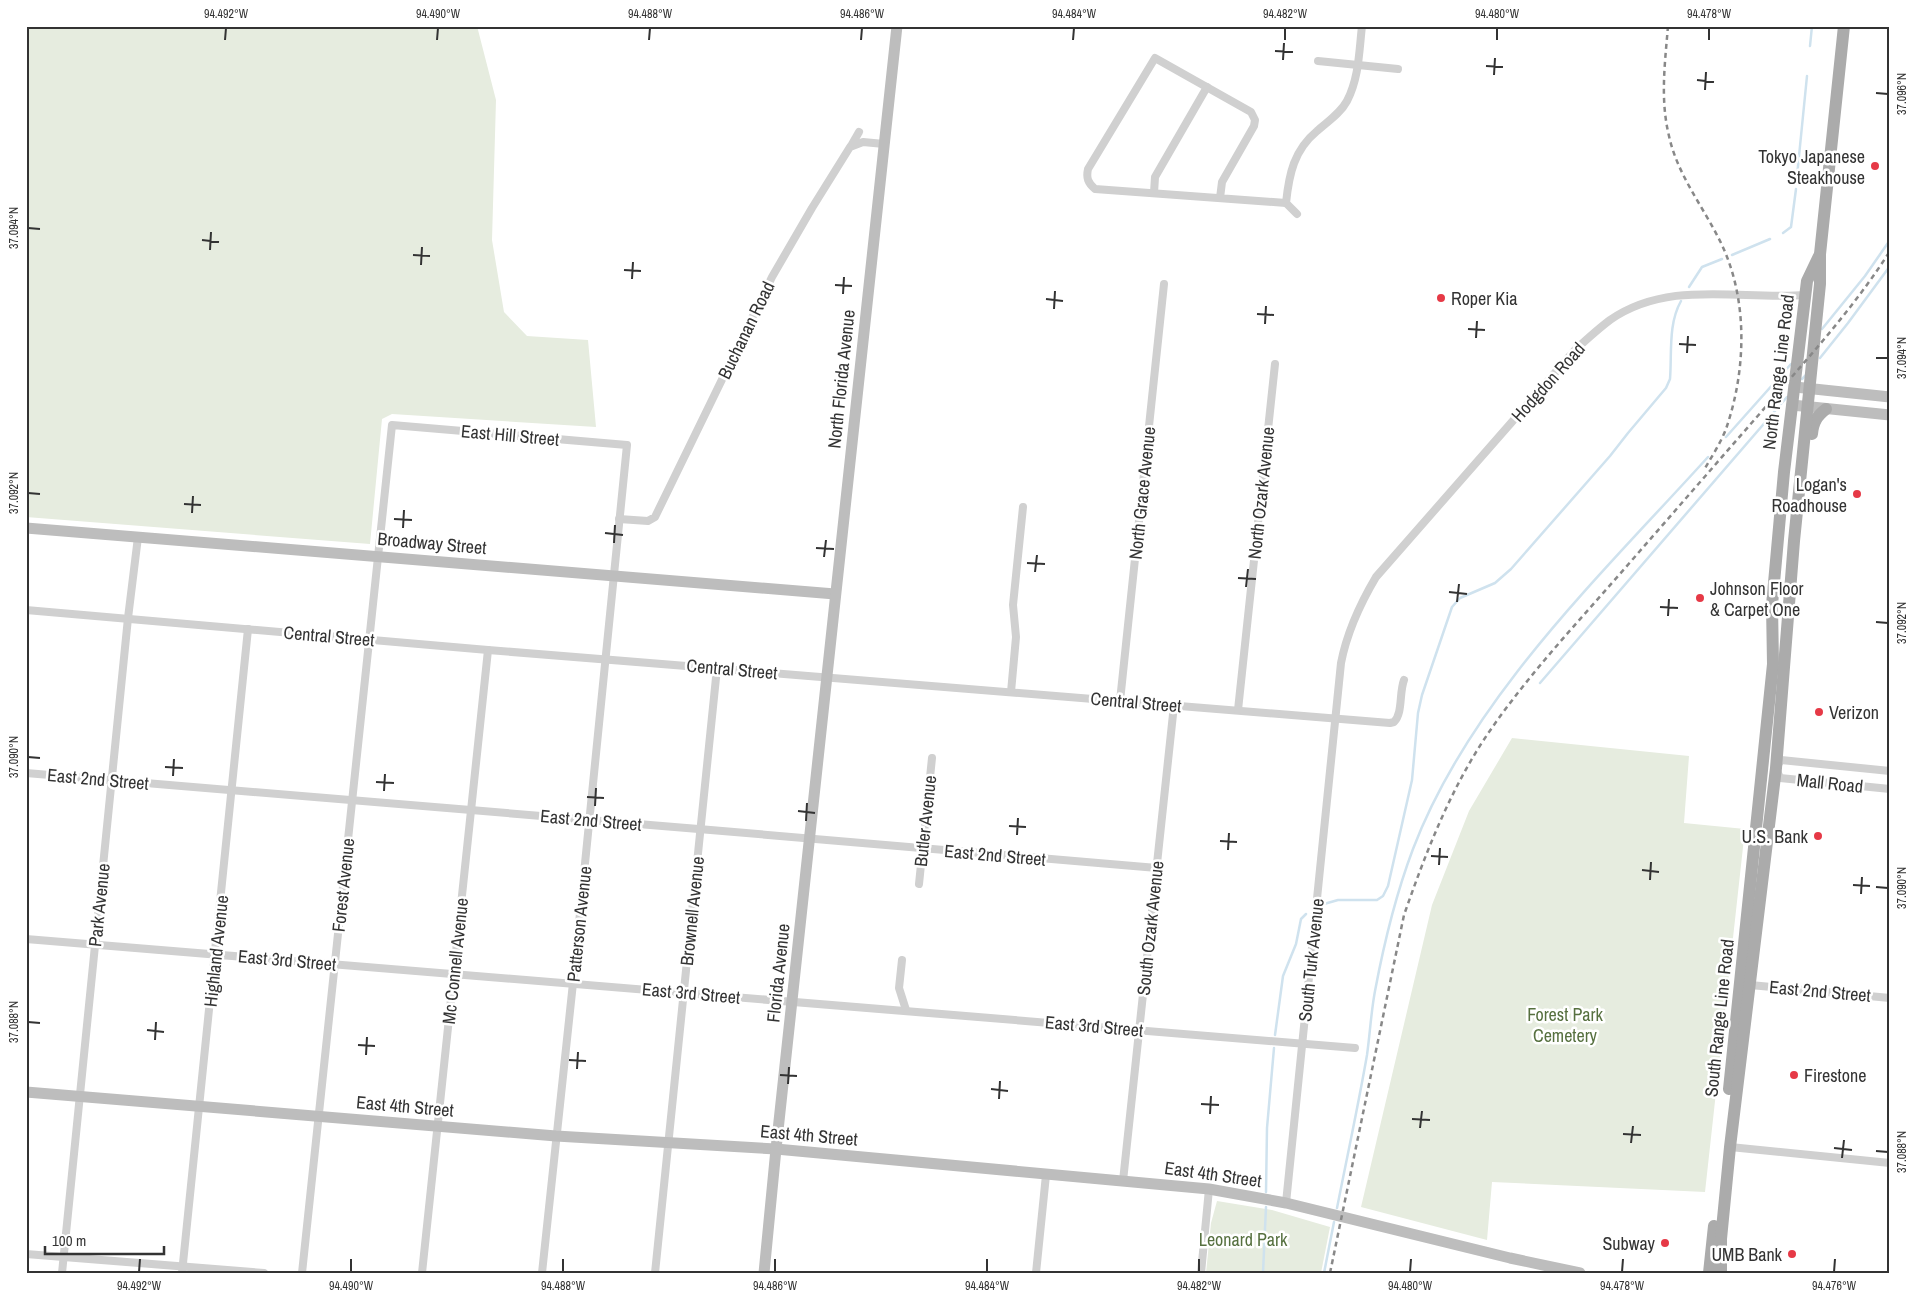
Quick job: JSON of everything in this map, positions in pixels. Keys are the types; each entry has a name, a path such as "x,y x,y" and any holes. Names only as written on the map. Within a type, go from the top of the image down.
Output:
{"main road":[{"name":"North Range Line Road","path":"1769,768 1810,389 1820,284 1820,254 1844,26"},
{"name":"North Range Line Road","path":"1769,768 1773,664 1772,606 1784,472 1807,281 1820,254"},
{"path":"1794,542 1802,527 1813,424 1818,415 1826,409"},
{"name":"South Range Line Road","path":"1720,1273 1721,1240 1730,1147 1750,985 1769,768"},
{"name":"South Range Line Road","path":"1709,1273 1769,768"}],"street":[{"name":"North Florida Avenue","path":"826,677 897,26"},
{"path":"1286,203 1292,167 1297,154 1306,142 1346,104 1352,91 1358,65 1362,26"},
{"path":"1220,198 1222,182 1254,126 1255,120 1252,112 1155,58 1088,169 1087,179 1095,189 1286,203 1297,214"},
{"path":"1318,61 1398,69"},
{"path":"1154,193 1155,177 1207,87"},
{"path":"848,150 859,132"},
{"path":"848,150 860,143 884,144"},
{"name":"Buchanan Road","path":"620,519 648,521 655,517 772,277 848,150"},
{"name":"North Grace Avenue","path":"1120,701 1164,284"},
{"name":"Hodgdon Road","path":"1336,718 1343,654 1361,602 1376,577 1575,350 1611,319 1642,304 1663,297 1706,293 1805,295"},
{"name":"North Ozark Avenue","path":"1238,710 1275,364"},
{"path":"1794,387 1890,397"},
{"path":"1792,405 1890,415"},
{"name":"East Hill Street","path":"392,425 628,445"},
{"name":"Forest Avenue","path":"302,1273 392,425"},
{"name":"Patterson Avenue","path":"542,1273 628,445"},
{"path":"1011,692 1016,637 1013,604 1023,507"},
{"name":"Broadway Street","path":"26,528 835,594"},
{"name":"Park Avenue","path":"62,1273 128,618 138,537"},
{"name":"Central Street","path":"26,610 488,650 1390,723 1394,722 1400,714 1400,691 1404,680"},
{"name":"Highland Avenue","path":"182,1270 233,791 248,629"},
{"name":"Mc Connell Avenue","path":"422,1273 488,650"},
{"name":"Brownell Avenue","path":"655,1273 717,668"},
{"name":"Florida Avenue","path":"764,1273 826,677"},
{"name":"South Ozark Avenue","path":"1123,1181 1174,705"},
{"name":"South Turk Avenue","path":"1286,1203 1336,718"},
{"name":"Butler Avenue","path":"918,884 932,758"},
{"name":"Mall Road","path":"1890,771 1781,760 1769,768 1780,778 1890,789"},
{"name":"East 2nd Street","path":"26,774 233,791 352,798 810,840 1157,868"},
{"name":"East 3rd Street","path":"26,939 1355,1048"},
{"path":"902,960 900,992 906,1010"},
{"name":"East 2nd Street","path":"1750,985 1890,998"},
{"name":"East 4th Street","path":"26,1092 556,1136 776,1149 1209,1189 1286,1203 1510,1258 1580,1273"},
{"path":"1730,1147 1890,1163"},
{"path":"1036,1273 1046,1175"},
{"path":"1201,1273 1209,1189"},
{"path":"26,1254 182,1270 264,1273"}],"green space":[{"path":"26,26 477,26 496,100 492,240 504,312 527,336 588,340 596,427 392,414 382,419 370,544 26,517"},
{"name":"Forest Park Cemetery","path":"1512,738 1689,756 1684,823 1745,829 1705,1192 1492,1182 1487,1240 1361,1207 1432,905 1469,811"},
{"name":"Leonard Park","path":"1217,1201 1272,1210 1330,1227 1321,1273 1206,1273 1211,1223"}],"waterway":[{"path":"1810,46 1812,26"},
{"path":"1797,176 1807,76"},
{"path":"1783,233 1791,227 1796,189"},
{"path":"1732,255 1770,239"},
{"path":"1822,329 1865,276 1890,240"},
{"path":"1689,287 1702,267 1722,259"},
{"path":"1820,358 1890,266"},
{"path":"1324,904 1338,900 1377,900 1383,896 1388,886 1412,780 1418,713 1422,695 1452,607 1460,598 1495,583 1511,569 1610,456 1666,388 1670,379 1672,329 1681,301"},
{"path":"1726,437 1791,364"},
{"path":"1802,379 1806,375"},
{"path":"1540,683 1787,397"},
{"path":"1337,1208 1364,1074 1374,999 1386,937 1413,849 1438,794 1468,741 1503,690 1542,641 1583,593 1708,457"},
{"path":"1275,1035 1283,976 1296,944 1301,919 1306,914"},
{"path":"1266,1192 1267,1128 1274,1048"},
{"path":"1263,1273 1266,1207"},
{"path":"1324,1273 1334,1222"}],"railway":[{"path":"1668,26 1664,95 1669,136 1684,176 1728,259 1735,282 1741,330 1741,355 1734,403 1725,432 1704,470"},
{"path":"1330,1273 1404,915 1429,848 1448,804 1470,762 1497,720 1528,680 1821,343 1864,289 1890,251"}],"place":[{"name":"Tokyo Japanese Steakhouse","path":"1875,166"},
{"name":"Roper Kia","path":"1441,298"},
{"name":"Logan's Roadhouse","path":"1857,494"},
{"name":"Johnson Floor & Carpet One","path":"1700,598"},
{"name":"Verizon","path":"1819,712"},
{"name":"U.S. Bank","path":"1818,836"},
{"name":"Firestone","path":"1794,1075"},
{"name":"Subway","path":"1665,1243"},
{"name":"UMB Bank","path":"1792,1254"}]}
